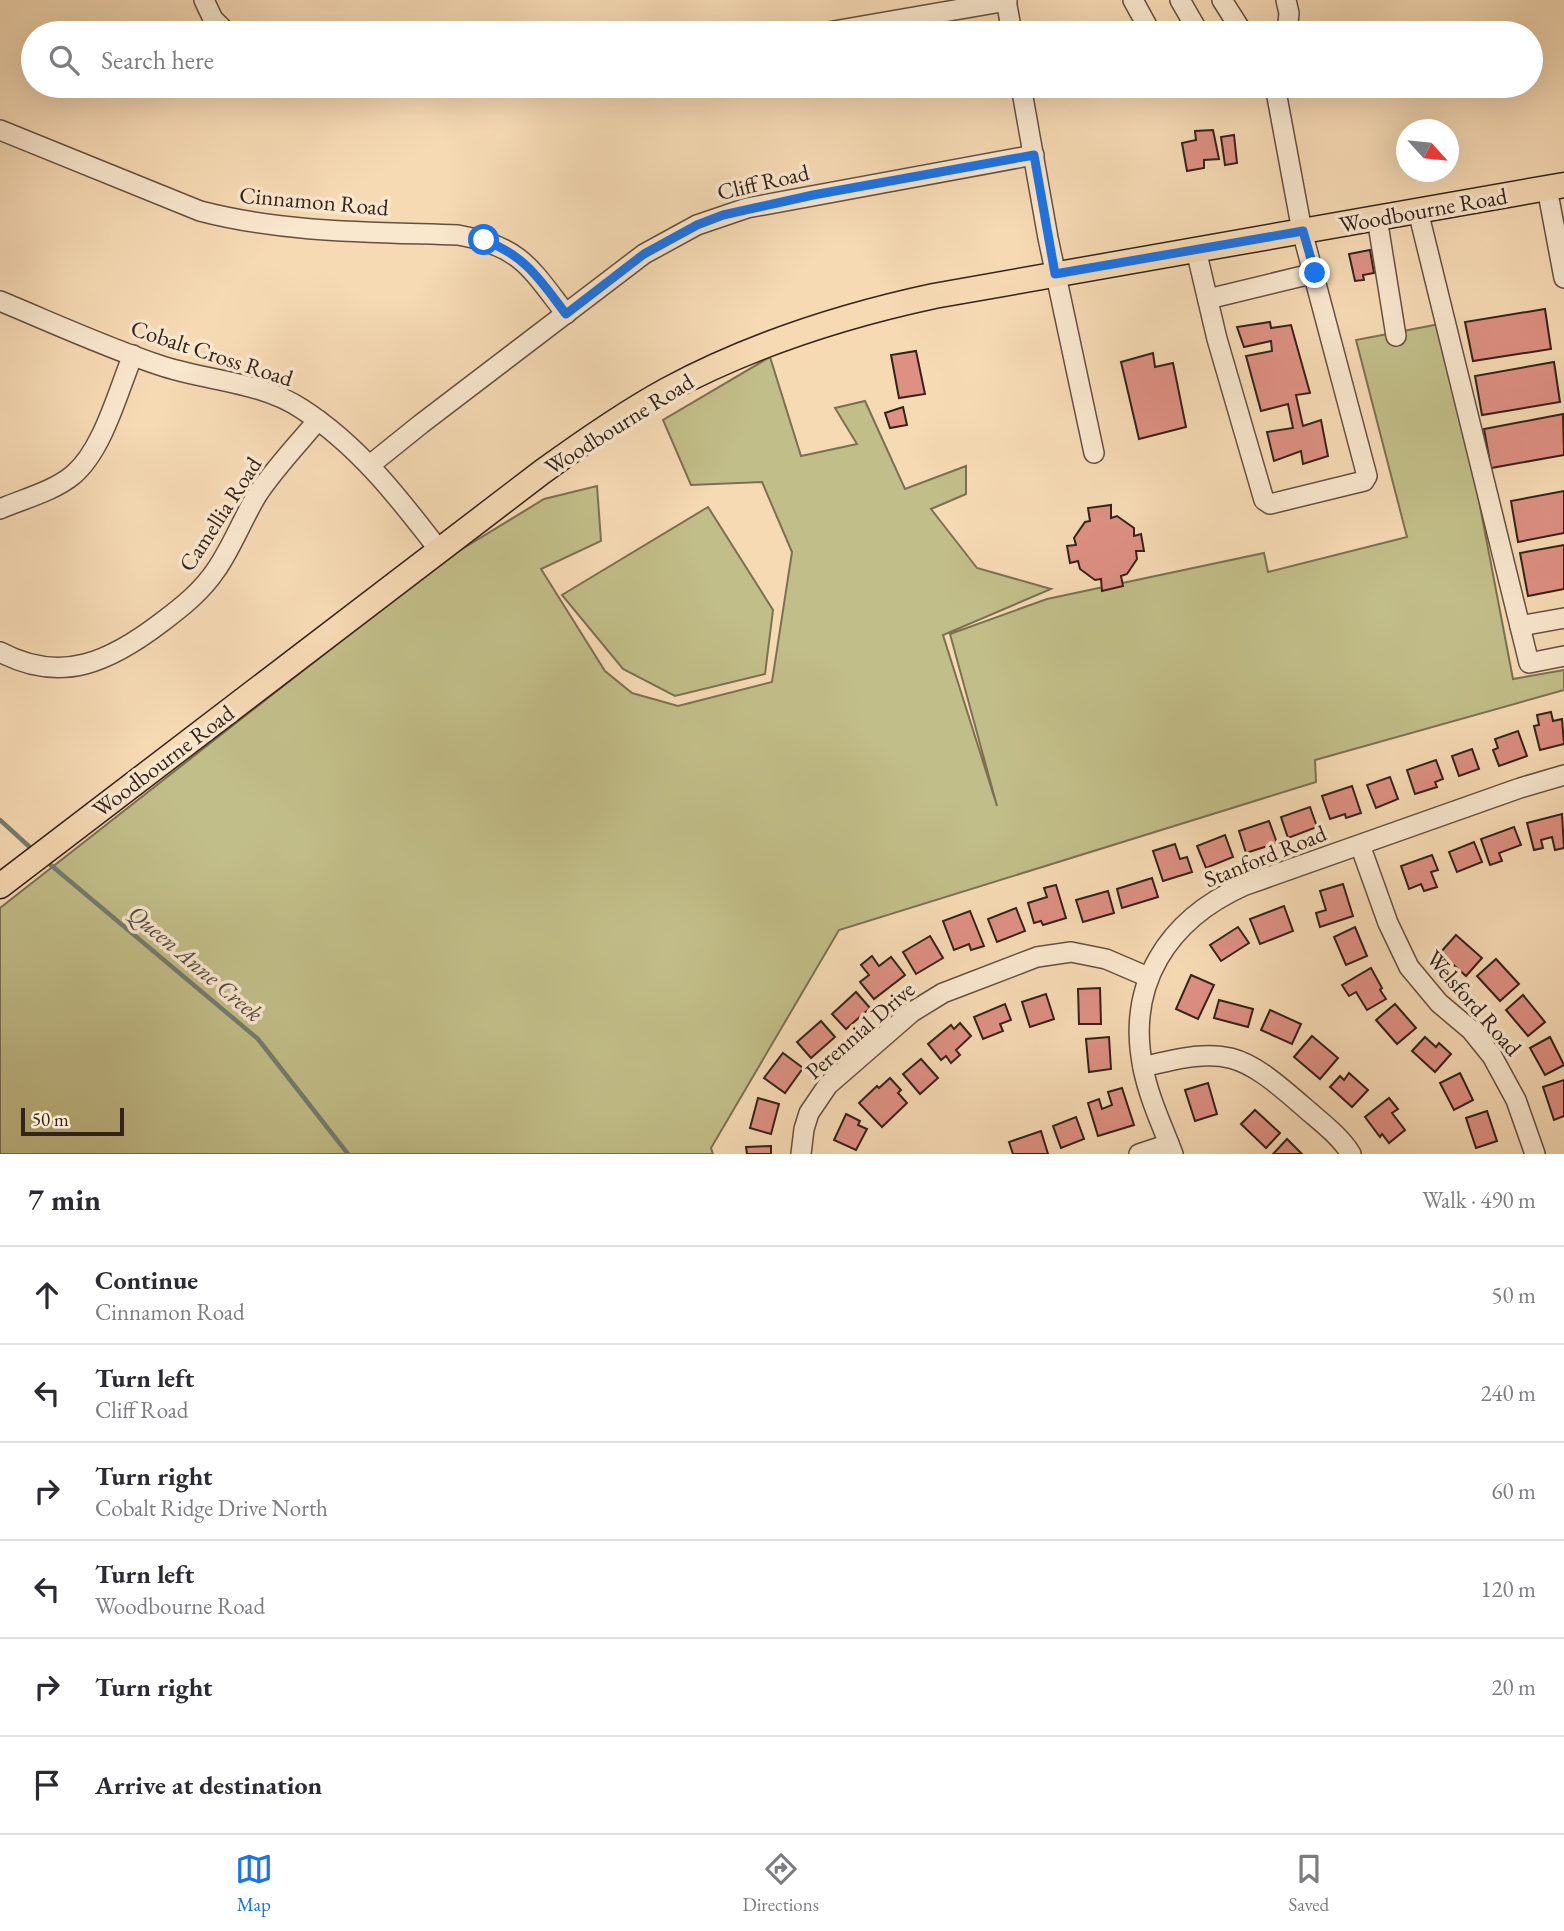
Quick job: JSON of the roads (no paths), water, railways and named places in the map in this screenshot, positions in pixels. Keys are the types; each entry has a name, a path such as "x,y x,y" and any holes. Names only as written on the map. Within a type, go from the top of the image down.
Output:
{"main road":[{"name":"Woodbourne Road","path":"0,886 581,444 631,411 717,365 825,323 883,307 1555,186"}],"street":[{"path":"204,0 215,21"},
{"path":"1133,0 1144,21"},
{"path":"1180,0 1192,21"},
{"path":"1286,0 1288,21"},
{"path":"891,21 1007,1 1010,21"},
{"path":"1230,3 1238,21"},
{"path":"1023,98 1055,274 1094,453"},
{"path":"1196,250 1217,339 1264,500 1270,504 1364,481 1367,476 1303,231 1277,98"},
{"name":"Cinnamon Road","path":"0,130 189,207 232,219 271,226 458,235 484,240 519,257 566,314"},
{"name":"Cliff Road","path":"370,466 644,254 697,225 723,215 813,195 1034,155"},
{"path":"1555,186 1564,278"},
{"path":"1418,211 1529,663 1564,656"},
{"path":"1377,218 1396,336"},
{"path":"1208,299 1315,273"},
{"name":"Cobalt Cross Road","path":"0,301 161,366 277,396 300,407 370,466 439,550"},
{"path":"0,509 44,491 75,474 88,458 102,431 133,355"},
{"name":"Camellia Road","path":"0,652 26,663 63,668 110,657 134,643 185,605 204,586 216,570 259,493 318,420"},
{"path":"1520,626 1564,618"},
{"name":"Stanford Road","path":"1171,1149 1148,1091 1139,1037 1148,977 1182,926 1219,897 1242,886 1564,775"},
{"name":"Welsford Road","path":"1360,845 1388,923 1409,967 1439,1003 1471,1030 1492,1056 1516,1100 1535,1154"},
{"name":"Perennial Drive","path":"801,1154 809,1113 828,1085 912,1012 943,993 1037,957 1071,952 1106,959 1148,977"},
{"path":"1143,1067 1204,1054 1222,1055 1237,1060 1258,1069 1276,1082 1324,1124 1351,1154"},
{"path":"1139,1154 1171,1149"}],"waterway":[{"name":"Queen Anne Creek","path":"0,820 34,851"},
{"name":"Queen Anne Creek","path":"46,861 258,1039 348,1154"}]}
